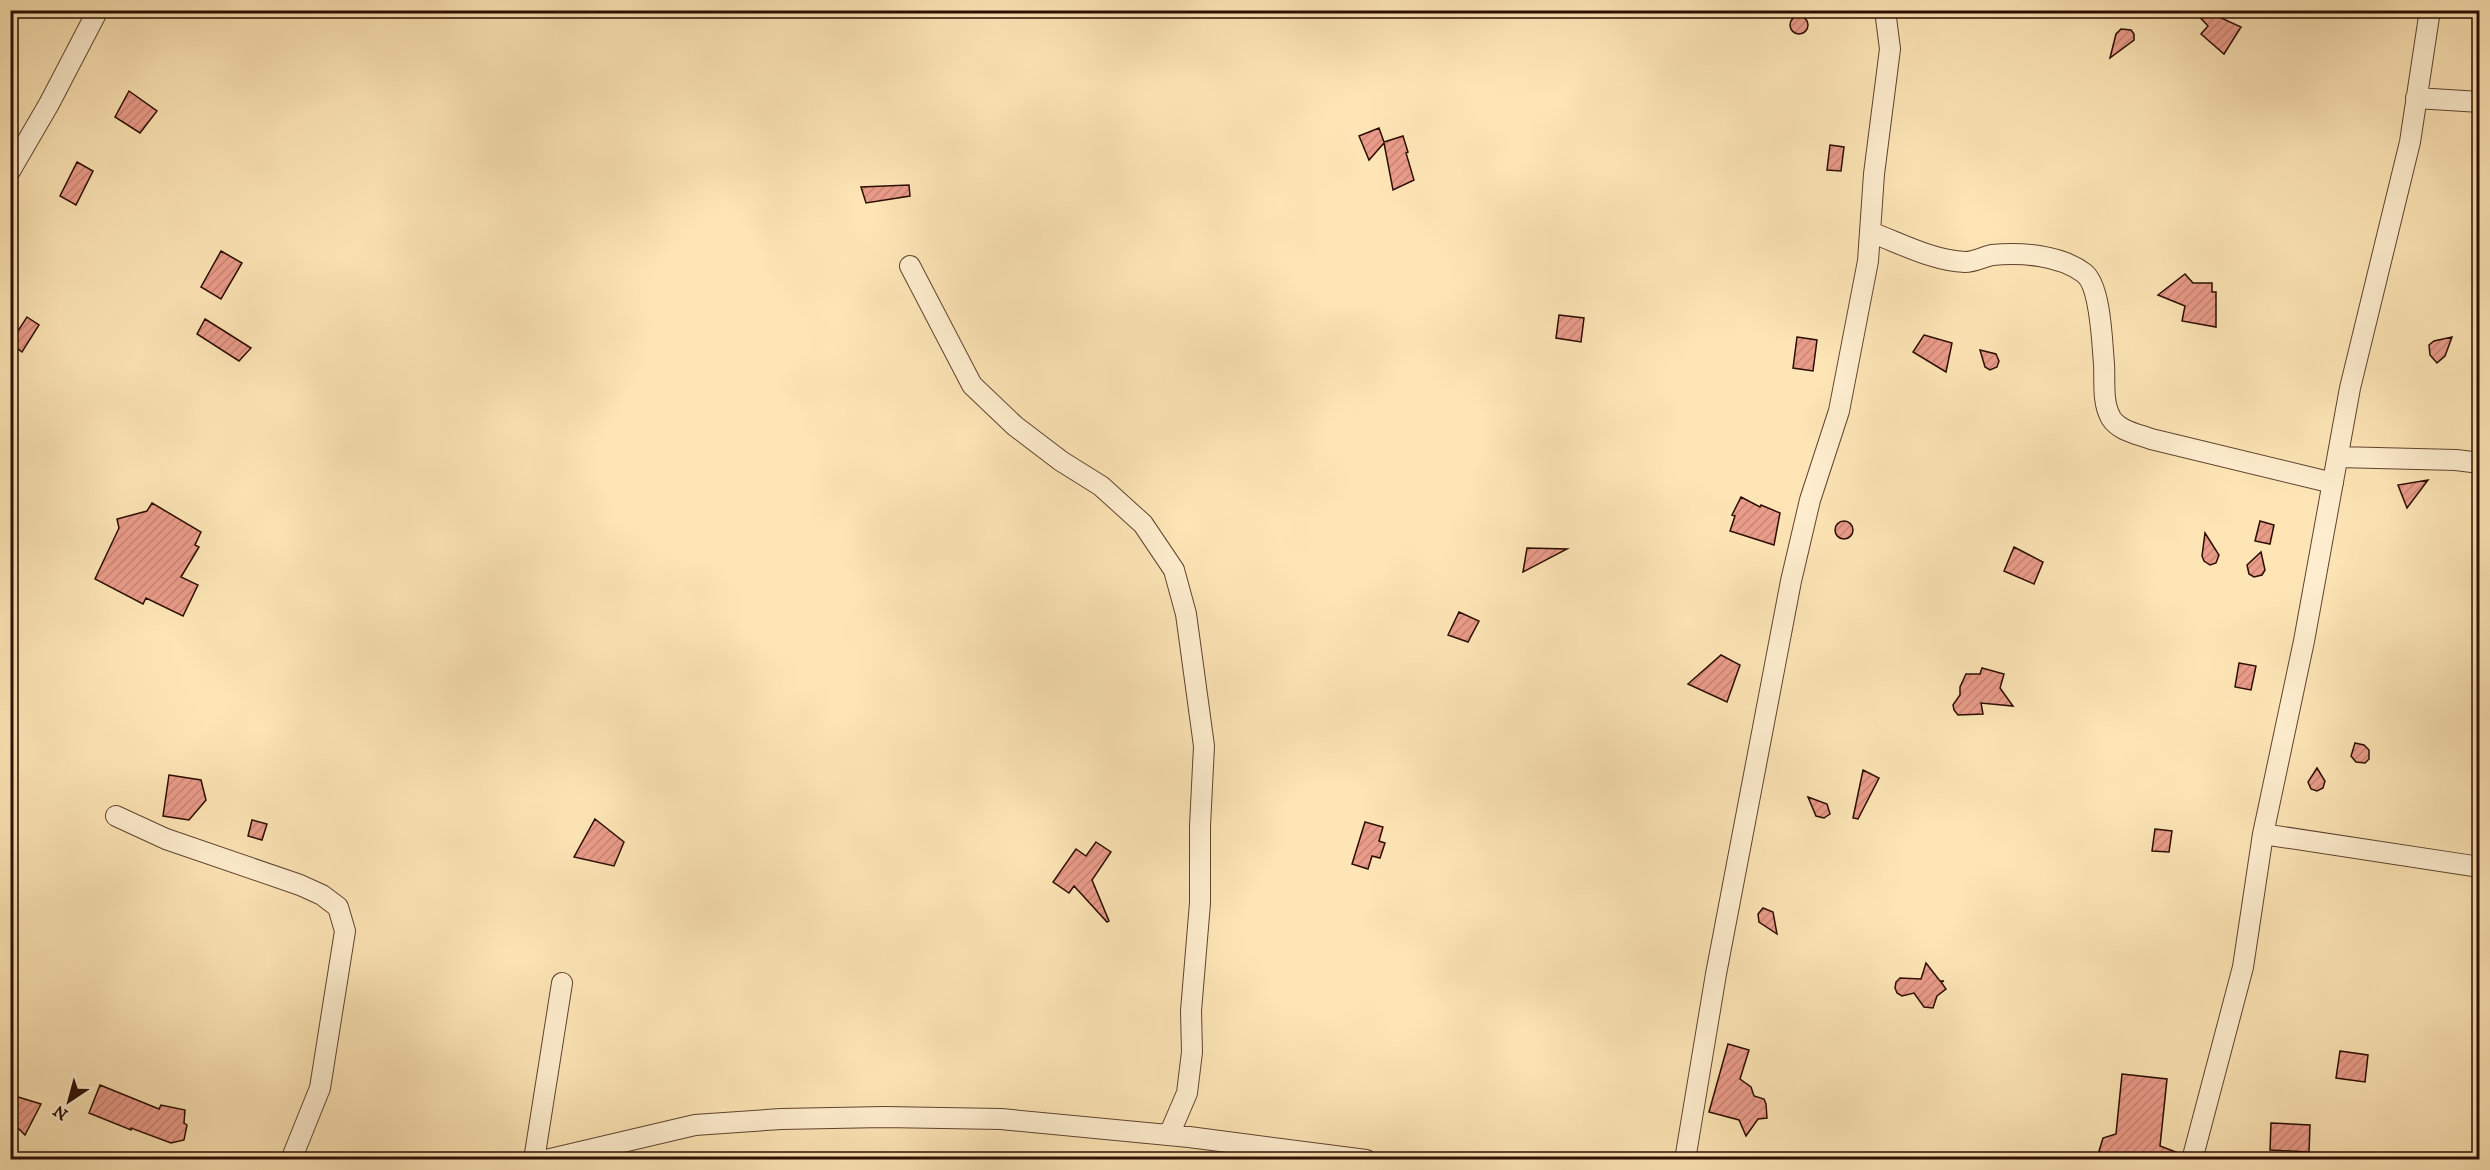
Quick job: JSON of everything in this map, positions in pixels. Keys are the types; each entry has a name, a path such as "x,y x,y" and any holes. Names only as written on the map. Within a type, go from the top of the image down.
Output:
{"street":[{"path":"10,171 50,104 98,10"},
{"path":"1685,1160 1716,974 1791,581 1810,500 1839,411 1868,261 1874,174 1890,49 1885,10"},
{"path":"2192,1160 2243,967 2263,834 2304,641 2350,388 2410,142 2430,10"},
{"path":"2416,98 2480,102"},
{"path":"1870,232 1942,258 1967,262 1992,255 2040,256 2065,263 2084,273 2092,282 2098,309 2104,365 2104,396 2111,419 2124,430 2151,439 2333,483"},
{"path":"910,266 972,385 1015,426 1061,461 1101,486 1143,524 1174,570 1186,614 1204,746 1200,826 1200,903 1191,1011 1192,1052 1187,1093 1169,1136"},
{"path":"2338,458 2456,460 2480,463"},
{"path":"116,816 166,839 300,885 322,895 338,907 345,931 320,1088 291,1160"},
{"path":"2263,834 2480,867"},
{"path":"534,1160 561,983"},
{"path":"546,1160 695,1125 781,1119 884,1117 1001,1119 1169,1136 1366,1160"}],"building":[{"path":"2193,10 2204,10 2241,27 2224,54 2201,34 2208,26"},
{"path":"1799,16 1805,19 1808,25 1805,31 1799,34 1793,31 1790,25 1793,19"},
{"path":"2121,29 2131,30 2134,40 2110,58 2116,34"},
{"path":"129,91 157,111 140,133 115,117"},
{"path":"1379,128 1384,142 1403,136 1408,152 1406,153 1414,180 1393,190 1384,143 1369,160 1359,136"},
{"path":"1830,145 1844,147 1841,171 1827,170"},
{"path":"77,162 93,171 76,205 60,196"},
{"path":"909,185 910,196 866,203 861,187"},
{"path":"221,251 242,263 221,299 201,287"},
{"path":"2185,274 2193,283 2212,283 2212,292 2216,292 2216,327 2182,321 2185,306 2158,295"},
{"path":"1559,315 1584,318 1581,342 1556,338"},
{"path":"27,317 39,325 22,352 10,343"},
{"path":"205,319 251,348 239,361 197,334"},
{"path":"1924,335 1952,343 1946,372 1913,352"},
{"path":"1797,337 1817,340 1813,371 1793,368"},
{"path":"2452,337 2445,356 2437,363 2430,355 2429,345 2434,341"},
{"path":"1980,350 1996,354 1999,361 1997,367 1990,370 1985,367"},
{"path":"2428,480 2407,508 2398,485"},
{"path":"1741,497 1760,507 1761,505 1780,513 1774,545 1730,531 1735,516 1732,515"},
{"path":"152,503 201,532 195,545 199,547 181,577 198,585 183,616 146,598 143,604 95,579 119,528 117,519 147,511"},
{"path":"1840,521 1848,521 1853,526 1851,537 1840,539 1835,534 1835,526"},
{"path":"2260,521 2274,525 2270,544 2255,541"},
{"path":"2205,533 2219,555 2216,563 2210,565 2204,561 2202,556"},
{"path":"2014,547 2043,562 2034,584 2004,571"},
{"path":"1527,548 1567,549 1523,572"},
{"path":"2261,552 2265,570 2262,575 2254,577 2249,574 2247,565"},
{"path":"1459,612 1479,621 1468,642 1448,635"},
{"path":"1721,655 1740,665 1727,702 1688,684"},
{"path":"2239,663 2256,666 2251,690 2235,687"},
{"path":"1982,668 2004,674 2000,688 2013,706 1981,703 1983,714 1958,715 1953,705 1960,695 1960,687 1966,674 1980,674"},
{"path":"2355,743 2364,745 2369,750 2369,759 2365,763 2356,762 2351,756"},
{"path":"2317,768 2325,781 2323,788 2317,791 2311,789 2308,782"},
{"path":"1863,770 1879,778 1858,819 1853,818"},
{"path":"169,775 201,780 206,800 189,820 163,816"},
{"path":"1808,797 1827,804 1830,814 1824,818 1816,816"},
{"path":"595,819 624,842 614,866 574,857"},
{"path":"252,820 267,824 262,840 248,836"},
{"path":"1365,822 1383,827 1379,841 1385,843 1380,858 1372,856 1368,869 1352,864"},
{"path":"2155,829 2172,831 2169,852 2152,851"},
{"path":"1096,842 1111,852 1092,880 1109,921 1107,922 1074,886 1069,893 1053,882 1076,849 1086,856"},
{"path":"1763,908 1773,912 1777,934 1759,922 1758,914"},
{"path":"1926,963 1940,981 1944,981 1941,982 1946,989 1937,996 1933,1008 1924,1007 1914,993 1902,996 1895,988 1900,978 1921,979"},
{"path":"1728,1044 1749,1050 1740,1079 1751,1087 1754,1096 1764,1099 1766,1104 1767,1118 1758,1119 1746,1136 1739,1120 1709,1112"},
{"path":"2340,1051 2368,1055 2365,1082 2336,1078"},
{"path":"2122,1074 2167,1079 2160,1146 2181,1154 2180,1160 2113,1160 2099,1151 2103,1138 2116,1134"},
{"path":"100,1085 159,1109 161,1105 185,1110 184,1123 187,1125 184,1140 171,1143 89,1113"},
{"path":"18,1097 41,1104 25,1135 10,1120"},
{"path":"2271,1123 2310,1125 2309,1152 2270,1150"}]}
